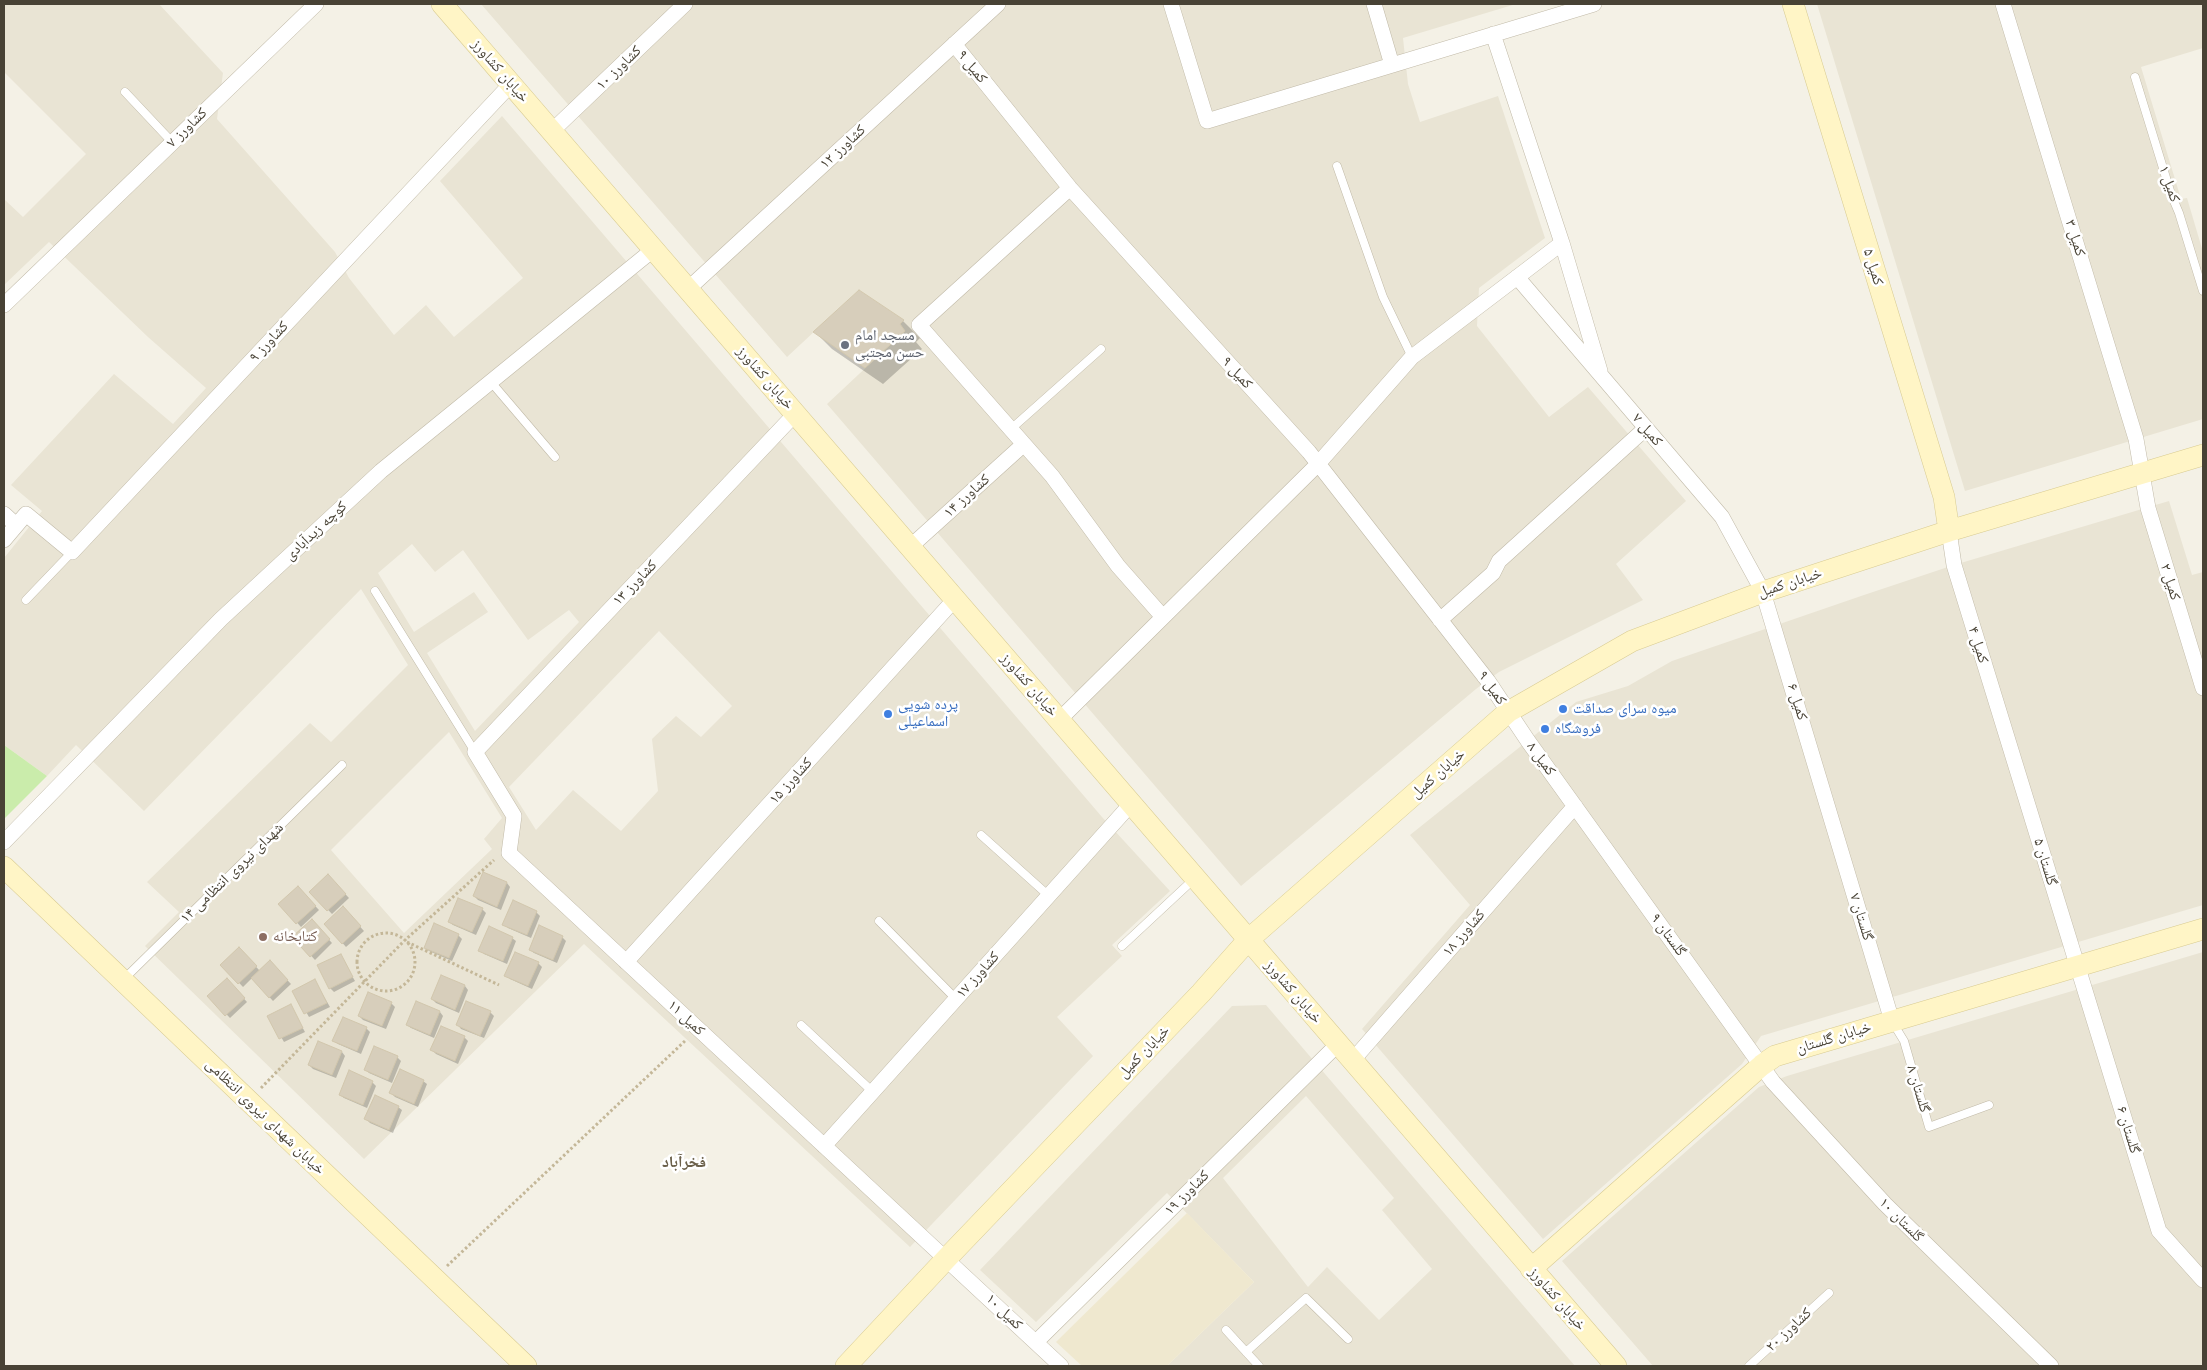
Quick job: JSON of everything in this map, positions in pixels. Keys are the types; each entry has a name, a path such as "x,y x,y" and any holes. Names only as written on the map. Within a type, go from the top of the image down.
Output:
{"street":[{"name":"کشاورز ۷","path":"4,305 316,4"},
{"name":"خیابان کشاورز","path":"442,4 1616,1366"},
{"name":"کشاورز ۱۰","path":"552,131 685,4"},
{"path":"1171,4 1207,121 1594,4"},
{"path":"1374,4 1392,65"},
{"name":"کمیل ۵","path":"1793,4 1944,497 1948,532"},
{"name":"کمیل ۳","path":"2004,4 2136,439 2142,474"},
{"name":"کشاورز ۱۲","path":"688,289 994,5"},
{"path":"1493,34 1562,243 1602,376"},
{"name":"کمیل ۹","path":"954,44 1070,188 1309,452 1488,680 1508,712"},
{"name":"کشاورز ۹","path":"72,552 511,84"},
{"path":"1070,188 920,325 1052,476 1118,566 1163,617"},
{"path":"1059,720 1318,465 1412,357 1562,243"},
{"name":"کوچه زیدآبادی","path":"4,842 221,620 381,471 654,250"},
{"name":"کمیل ۷","path":"1517,277 1722,517 1763,592"},
{"name":"کشاورز ۱۳","path":"474,752 796,414"},
{"path":"1440,620 1493,573 1499,561 1646,428"},
{"name":"کشاورز ۱۴","path":"910,547 1024,444"},
{"name":"خیابان کمیل","path":"846,1366 1194,1000 1248,940 1508,712 1632,641 1763,592 1948,532 2203,455"},
{"name":"کمیل ۲","path":"2142,474 2148,508 2203,688"},
{"path":"4,514 21,519 72,552"},
{"path":"4,540 21,519"},
{"name":"کمیل ۴","path":"1948,532 1954,566 2013,757"},
{"name":"کمیل ۶","path":"1763,592 1830,813"},
{"name":"کشاورز ۱۵","path":"626,962 955,599"},
{"name":"کمیل ۸","path":"1508,712 1575,806"},
{"path":"474,752 514,816 509,853"},
{"name":"گلستان ۵","path":"2013,757 2077,966"},
{"name":"کشاورز ۱۷","path":"824,1146 1131,804"},
{"name":"کشاورز ۱۸","path":"1352,1061 1575,806"},
{"name":"گلستان ۹","path":"1575,806 1762,1065"},
{"name":"گلستان ۷","path":"1830,813 1892,1021"},
{"name":"کمیل ۱۱","path":"509,853 946,1259"},
{"name":"خیابان شهدای نیروی انتظامی","path":"4,867 526,1366"},
{"name":"خیابان گلستان","path":"1531,1268 1762,1065 1775,1056 2203,929"},
{"name":"گلستان ۶","path":"2077,966 2159,1231 2203,1280"},
{"name":"کشاورز ۱۹","path":"1036,1342 1338,1044"},
{"name":"گلستان ۱۰","path":"1762,1065 1773,1082 1885,1204 2050,1366"},
{"name":"کمیل ۱۰","path":"946,1259 1061,1366"}],"lane":[{"name":"کمیل ۱","path":"2135,77 2203,291"},
{"path":"125,92 172,142"},
{"path":"1337,166 1383,297 1412,357"},
{"path":"1011,430 1101,349"},
{"path":"491,382 555,458"},
{"name":"کشاورز ۹","path":"26,600 72,552"},
{"path":"375,591 474,752"},
{"name":"شهدای نیروی انتظامی ۱۴","path":"122,981 342,765"},
{"path":"981,835 1049,896"},
{"path":"1122,946 1195,878"},
{"path":"879,922 956,999"},
{"name":"گلستان ۸","path":"1892,1021 1904,1041 1929,1127 1989,1105"},
{"path":"801,1025 873,1092"},
{"name":"کشاورز ۲۰","path":"1749,1366 1828,1293"},
{"path":"1246,1352 1306,1298 1348,1338"},
{"path":"1226,1330 1259,1366"}],"path":[{"path":"248,1101 404,941 498,856 509,853"},
{"path":"404,941 409,946 414,959 412,974 404,985 390,991 383,991 370,986 364,981 360,976 357,963 360,950 368,940 386,934 404,941 499,985"},
{"path":"434,1279 698,1029"}],"shaded area":[{"path":"4,4 159,4 223,73 217,119 335,252 349,278 394,335 426,305 454,337 523,278 440,181 502,116 1102,817 1170,891 1112,945 1122,956 1057,1017 1093,1056 910,1247 584,944 364,1159 145,946 179,912 147,882 310,723 331,742 408,665 361,589 144,811 76,745 47,776 4,745 4,558 42,511 11,485 114,374 173,424 206,388 148,337 49,242 4,285 4,199 23,217 86,154 4,72","holes":["412,544 435,572 463,550 528,640 569,610 579,622 475,731 427,653 488,612 474,592 414,632 378,573","659,631 732,706 701,737 676,716 652,739 658,791 621,831 573,790 536,830 509,787","449,732 502,818 484,839 492,849 404,933 331,850"]},
{"path":"481,4 1516,4 1403,38 1408,84 1420,122 1498,96 1545,238 1479,288 1477,326 1549,417 1588,387 1686,501 1616,564 1643,600 1499,672 1476,689 1241,886 827,404 905,331 900,324 904,320 859,290 787,357"},
{"path":"1817,4 2203,4 2203,48 2141,67 2181,199 2187,198 2203,252 2203,419 1965,491"},
{"path":"2169,501 2192,575 2203,572 2203,905 1761,1036 1742,1064 1543,1239 1362,1029 1470,905 1410,835 1576,702 1628,686 1672,661 1864,595 1954,565"},
{"path":"2203,952 2203,1366 1653,1366 1562,1261 1759,1087 1787,1076"},
{"path":"1266,1005 1575,1366 1167,1366 1254,1282 1167,1193 1036,1322 980,1270 1232,1006","holes":["1306,1096 1394,1198 1382,1210 1432,1269 1379,1320 1327,1267 1308,1287 1223,1178"]},
{"path":"1187,1213 1254,1282 1167,1366 1082,1366 1056,1342"}],"green space":[{"path":"4,745 47,776 4,819"}],"building":[{"path":"859,290 904,320 900,324 905,331 865,368 813,332"},
{"path":"483,872 507,882 497,907 473,896"},
{"path":"328,874 346,894 327,911 309,892"},
{"path":"298,886 316,906 296,924 278,904"},
{"path":"458,898 483,908 472,932 448,922"},
{"path":"513,900 537,911 527,935 502,925"},
{"path":"343,906 361,926 342,944 324,924"},
{"path":"312,919 330,939 310,957 292,937"},
{"path":"434,923 459,934 449,958 424,948"},
{"path":"539,925 563,936 553,960 529,950"},
{"path":"489,926 513,937 503,961 478,951"},
{"path":"239,947 257,966 238,984 220,965"},
{"path":"515,952 539,962 528,986 504,976"},
{"path":"341,954 353,977 329,989 317,965"},
{"path":"270,960 288,980 269,998 251,978"},
{"path":"441,975 465,985 455,1010 431,999"},
{"path":"227,978 245,998 225,1016 207,996"},
{"path":"315,979 327,1003 304,1014 292,991"},
{"path":"368,992 392,1002 382,1026 358,1016"},
{"path":"416,1001 440,1011 430,1035 406,1025"},
{"path":"466,1001 491,1011 480,1036 456,1025"},
{"path":"291,1004 303,1028 279,1039 267,1016"},
{"path":"343,1017 367,1027 357,1051 332,1041"},
{"path":"441,1026 465,1036 455,1061 430,1050"},
{"path":"318,1041 342,1051 332,1075 308,1065"},
{"path":"374,1046 398,1056 388,1080 364,1070"},
{"path":"400,1069 424,1080 414,1104 389,1093"},
{"path":"349,1070 373,1081 363,1105 339,1095"},
{"path":"375,1095 399,1106 389,1130 364,1119"}],"place":[{"name":"مسجد امام حسن مجتبی","path":"845,345"},
{"name":"میوه سرای صداقت","path":"1563,709"},
{"name":"پرده شویی اسماعیلی","path":"888,714"},
{"name":"فروشگاه","path":"1545,729"},
{"name":"کتابخانه","path":"263,937"}],"district":[{"name":"فخرآباد","path":"684,1163"}]}
